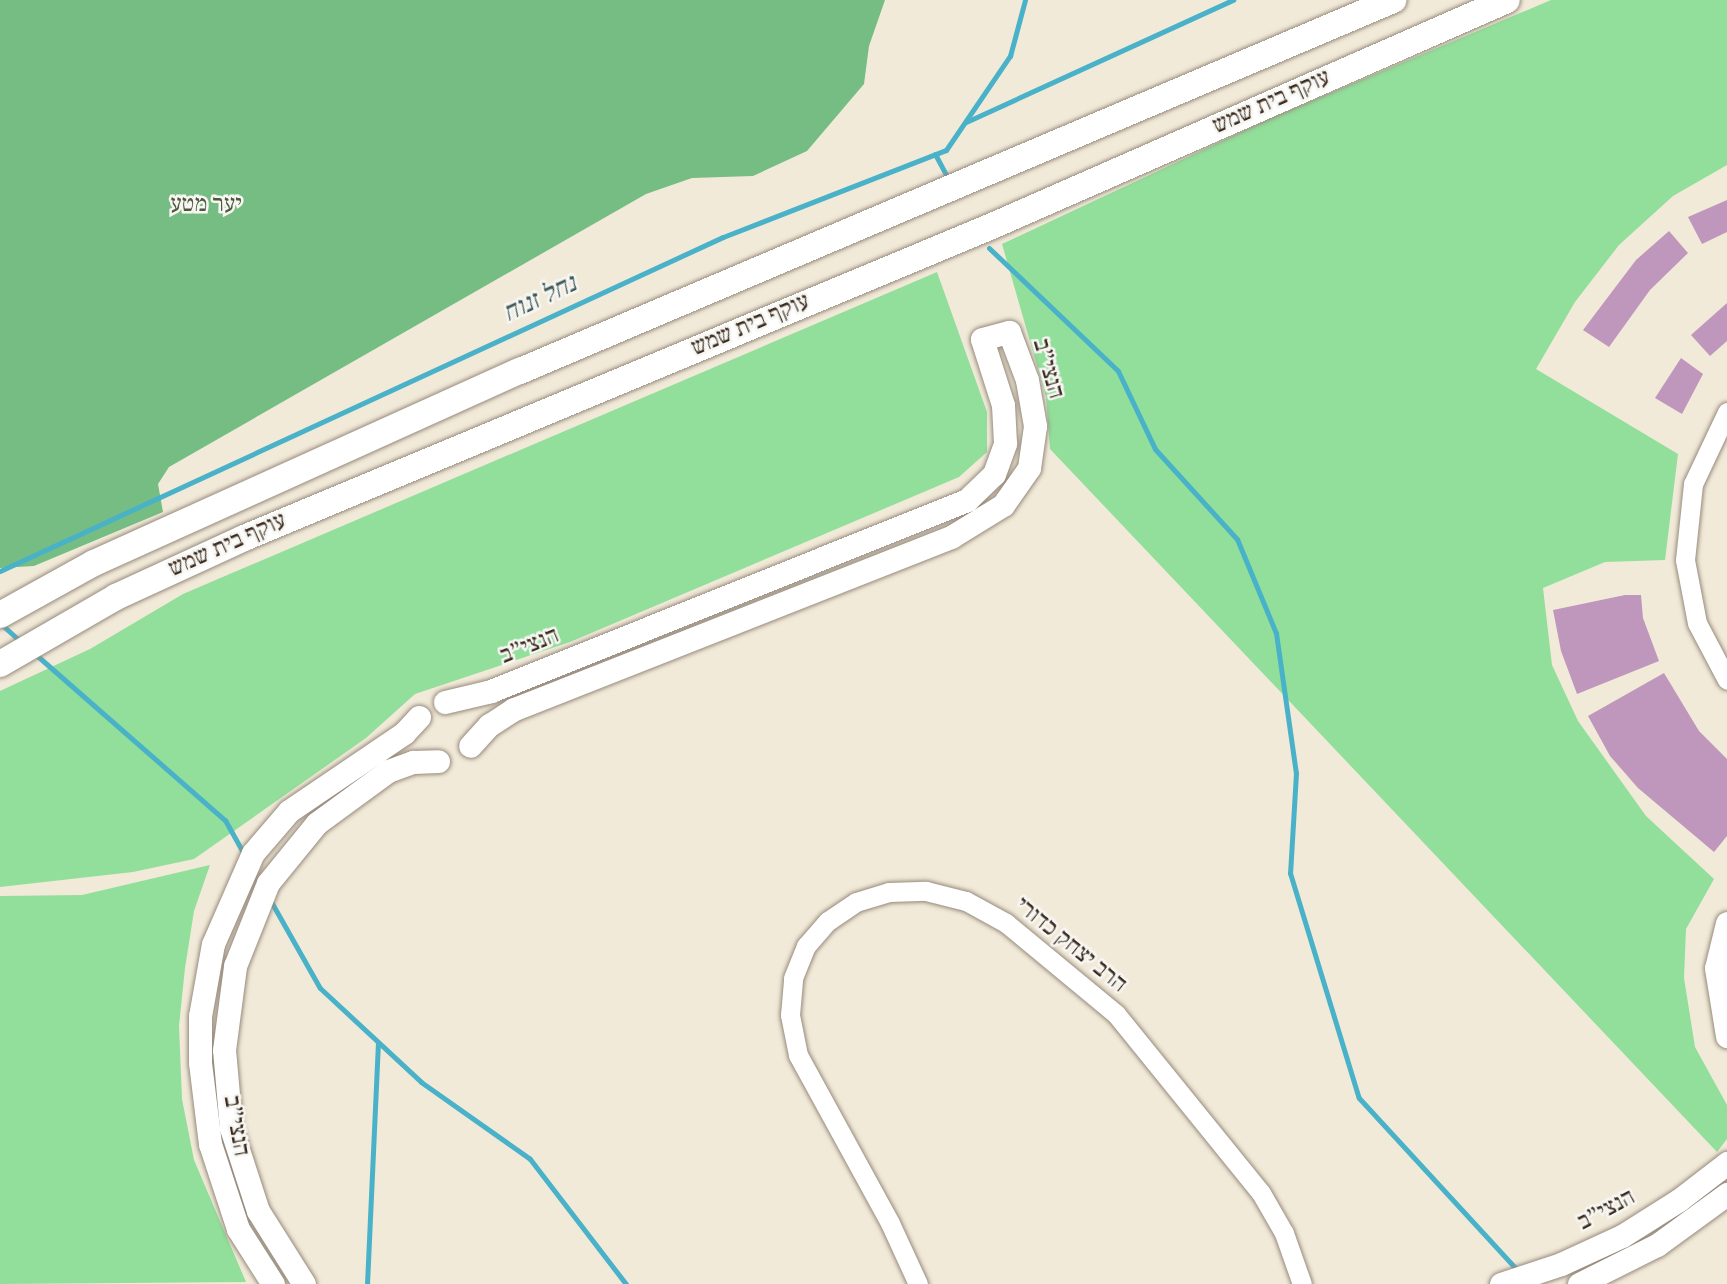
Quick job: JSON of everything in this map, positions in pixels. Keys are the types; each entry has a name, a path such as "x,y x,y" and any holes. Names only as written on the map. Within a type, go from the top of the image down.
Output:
{"main road":[{"name":"עוקף בית שמש","path":"0,615 94,563 520,371 1393,0"},
{"name":"עוקף בית שמש","path":"0,664 116,597 244,538 992,226 1507,0"}],"street":[{"name":"הנצי\"ב","path":"446,702 491,691 967,500 994,474 1005,443 1003,405 982,339 1009,332 1027,380 1035,426 1029,468 1003,505 951,537 514,709 489,725 470,747"},
{"path":"1727,412 1693,484 1685,560 1697,623 1727,680"},
{"path":"446,702 469,716 474,734 470,747 456,759 438,761 417,744 419,717 428,707 446,702"},
{"name":"הנצי\"ב","path":"273,1284 238,1229 210,1144 200,1062 200,1016 213,944 253,853 289,811 335,775 404,733 419,717"},
{"name":"הנצי\"ב","path":"304,1284 258,1211 231,1128 224,1050 235,966 268,883 317,823 382,775 413,762 438,761"},
{"name":"הרב יצחק כדורי","path":"918,1284 890,1223 798,1055 790,1015 793,978 806,946 828,921 846,908 889,892 926,891 966,901 996,917 1116,1014 1261,1193 1290,1245 1302,1284"},
{"path":"1727,923 1716,968 1727,1036"},
{"name":"הנצי\"ב","path":"1501,1284 1561,1264 1622,1236 1727,1163"},
{"path":"1579,1284 1657,1245 1727,1194"}],"green space":[{"name":"יער מטע","path":"0,0 885,0 869,46 864,84 807,151 753,176 692,178 646,194 169,467 158,484 163,512 34,566 0,568"},
{"path":"1551,0 1727,0 1727,165 1673,196 1619,245 1575,302 1536,369 1678,454 1665,560 1605,562 1543,588 1552,665 1578,721 1646,816 1714,879 1686,929 1684,978 1695,1047 1727,1105 1727,1139 1717,1152 1050,449 1046,397 1002,244 1271,118"},
{"path":"937,272 987,412 987,452 959,477 570,642 415,694 366,738 194,859 133,872 0,887 0,691 90,649 183,594"},
{"path":"210,865 194,911 185,968 179,1026 182,1099 194,1160 246,1282 0,1284 0,896 82,895"}],"building":[{"path":"1727,200 1727,232 1702,244 1688,217"},
{"path":"1669,231 1688,253 1650,290 1609,347 1583,330 1636,260"},
{"path":"1727,303 1727,341 1710,356 1691,335"},
{"path":"1681,358 1703,374 1682,414 1655,398"},
{"path":"1625,595 1641,595 1643,618 1659,661 1577,694 1561,651 1553,610"},
{"path":"1664,673 1699,731 1727,759 1727,836 1714,852 1638,788 1610,756 1588,716"}],"waterway":[{"name":"נחל זנוח","path":"0,571 723,237 946,150 1010,56 1025,0"},
{"path":"966,122 1233,0"},
{"path":"935,154 946,175"},
{"path":"989,248 1118,371 1155,449 1237,539 1276,633 1296,773 1290,873 1359,1098 1518,1271"},
{"path":"0,623 21,642"},
{"path":"34,653 225,820 245,856"},
{"path":"269,898 320,988 421,1082 530,1159 626,1284"},
{"path":"367,1284 378,1042"}]}
